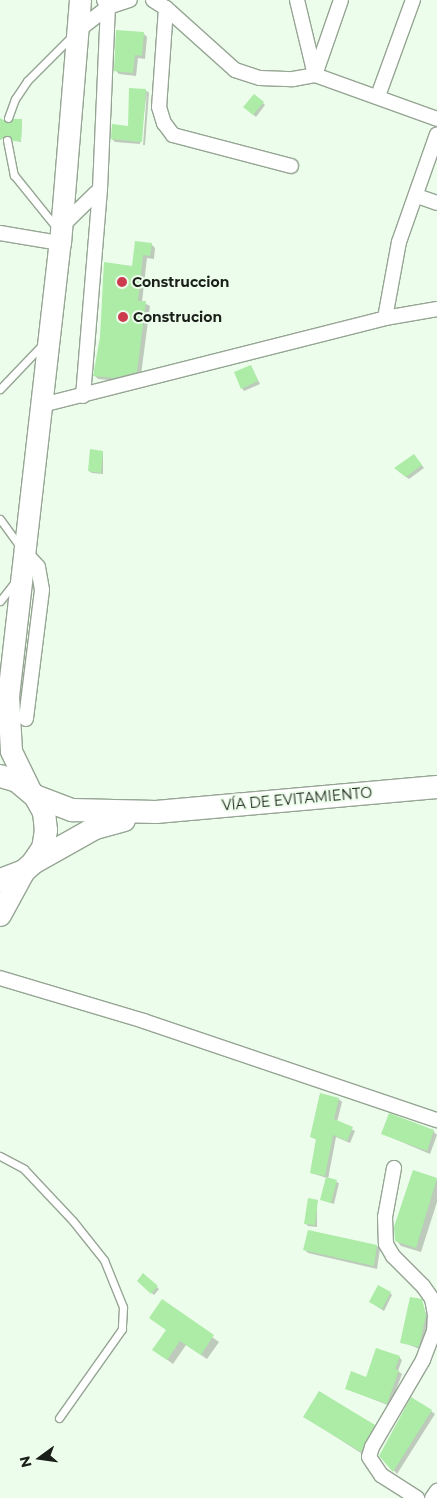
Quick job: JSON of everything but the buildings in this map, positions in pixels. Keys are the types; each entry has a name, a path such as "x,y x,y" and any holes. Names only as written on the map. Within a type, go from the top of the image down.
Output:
{"highway":[{"name":"VÍA DE EVITAMIENTO","path":"0,776 17,781 33,793 72,810 156,812 437,786"},
{"path":"0,915 28,867 42,848 46,830 44,812 33,793"},
{"name":"VÍA DE EVITAMIENTO","path":"0,880 28,867 95,828 156,812"}],"main road":[{"path":"33,793 11,751 4,705 24,563 50,337 61,234 80,0"}],"street":[{"path":"76,32 106,4 130,0"},
{"path":"153,0 166,8 235,70 248,76 273,80 315,75 378,96 437,119"},
{"path":"297,0 315,75"},
{"path":"315,75 340,0"},
{"path":"378,96 413,0"},
{"path":"83,396 100,189 106,4"},
{"path":"166,8 159,107 164,123 173,134 291,166"},
{"path":"385,318 399,242 417,196 437,134"},
{"path":"0,233 61,234 100,189"},
{"path":"417,196 437,203"},
{"path":"42,406 385,318 437,309"},
{"path":"24,563 38,567 42,590 26,718"},
{"path":"0,978 144,1021 437,1120"},
{"path":"394,1168 385,1217 386,1244 393,1256 423,1286 432,1299 436,1314 434,1331 423,1360 372,1446 369,1457 381,1475 417,1498"},
{"path":"432,1498 437,1491"}],"lane":[{"path":"8,118 15,99 27,81 76,32"},
{"path":"7,140 14,175 61,234"},
{"path":"0,389 50,337"},
{"path":"0,519 24,563 0,601"},
{"path":"0,1156 24,1169 73,1222 104,1260 123,1307 122,1329 59,1418"}],"place":[{"name":"Construccion","path":"122,282"},
{"name":"Construcion","path":"123,317"}]}
